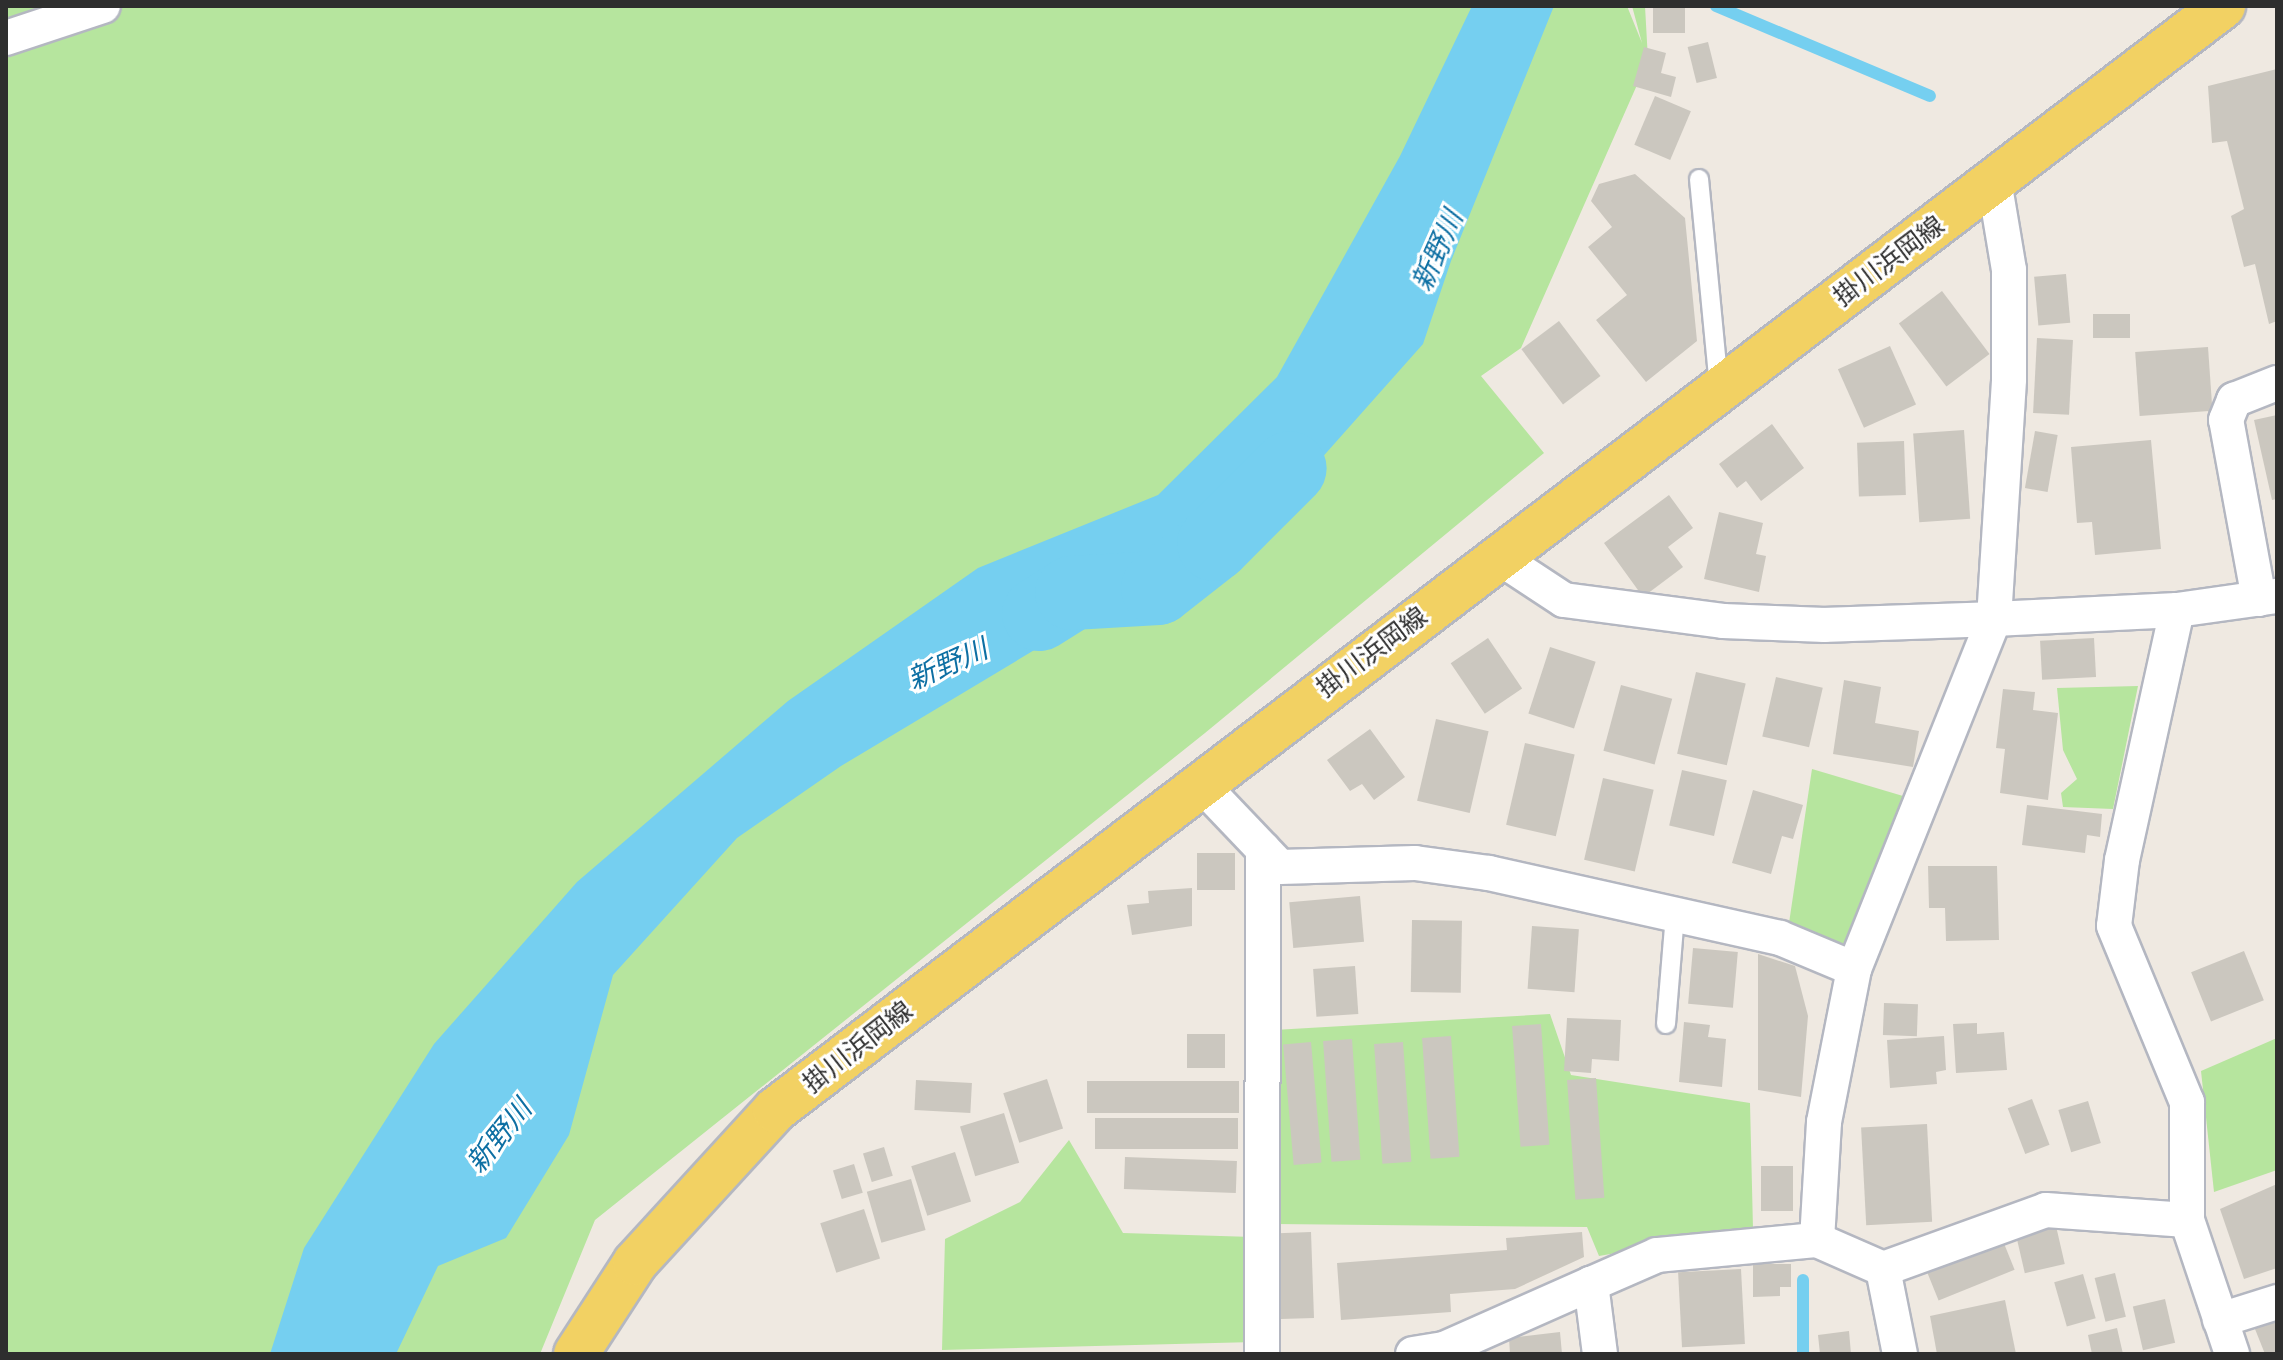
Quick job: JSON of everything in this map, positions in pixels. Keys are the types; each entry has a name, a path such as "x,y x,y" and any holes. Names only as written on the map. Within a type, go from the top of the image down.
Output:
{"main road":[{"name":"掛川浜岡線","path":"576,1354 635,1263 775,1110 1199,782 2223,6"}],"street":[{"path":"6,38 103,6"},
{"path":"1817,1240 1824,1122 1854,969 1994,619 2009,379 2009,270 1994,180"},
{"path":"1497,556 1564,600 1723,621 1825,625 1994,619 2177,610 2268,597 2226,420 2234,400 2277,383"},
{"path":"2177,610 2122,860 2114,926 2187,1102 2187,1220 2232,1354"},
{"path":"1199,782 1280,867 1415,863 1489,873 1780,938 1854,969"},
{"path":"1262,1354 1263,849"},
{"path":"1413,1354 1444,1349 1657,1255 1817,1240 1883,1269 2046,1210 2187,1220"},
{"path":"1883,1269 1900,1354"},
{"path":"1591,1284 1600,1354"},
{"path":"2220,1320 2277,1302"}],"lane":[{"path":"1699,179 1719,387"},
{"path":"1666,1024 1675,914"}],"green space":[{"path":"6,6 1627,6 1642,43 1632,6 1645,6 1648,60 1521,348 1481,376 1544,453 1205,733 595,1220 540,1354 6,1354"},
{"path":"2138,686 2113,809 2063,807 2061,793 2077,779 2063,750 2057,688"},
{"path":"1812,769 1903,796 1848,947 1789,923"},
{"path":"1550,1014 1571,1075 1750,1103 1753,1229 1599,1256 1587,1227 1275,1224 1274,1030"},
{"path":"2277,1038 2277,1170 2214,1192 2201,1071"},
{"path":"1069,1140 1123,1233 1253,1237 1255,1342 942,1350 945,1239 1020,1202"}],"water":[{"path":"1472,6 1554,6 1451,261 1423,344 1295,488 1218,540 841,766 737,838 613,975 569,1135 506,1238 438,1266 396,1354 270,1354 304,1248 434,1044 577,882 788,701 978,568 1158,495 1277,377 1400,156"}],"building":[{"path":"1653,6 1685,6 1685,33 1653,33"},
{"path":"1708,42 1717,78 1697,83 1688,47"},
{"path":"1644,47 1666,53 1661,73 1676,77 1671,97 1633,86"},
{"path":"2277,69 2277,321 2269,324 2255,264 2244,267 2231,216 2244,209 2227,141 2212,143 2208,86"},
{"path":"1655,96 1691,111 1670,160 1634,145"},
{"path":"1635,174 1685,218 1697,341 1646,382 1596,320 1627,295 1588,247 1612,227 1591,201 1599,184"},
{"path":"2066,274 2070,323 2038,326 2034,277"},
{"path":"1942,291 1990,354 1946,387 1899,323"},
{"path":"2093,314 2130,314 2130,338 2093,338"},
{"path":"1559,321 1601,376 1563,404 1521,349"},
{"path":"2037,338 2073,340 2069,415 2033,413"},
{"path":"1890,346 1916,404 1864,428 1838,369"},
{"path":"2208,347 2212,411 2140,416 2135,352"},
{"path":"2277,415 2277,499 2272,500 2254,420"},
{"path":"1772,424 1804,468 1761,501 1746,481 1737,488 1719,464"},
{"path":"1964,430 1970,519 1919,522 1913,434"},
{"path":"2035,431 2058,435 2048,492 2025,488"},
{"path":"2151,440 2161,549 2095,555 2092,522 2077,523 2071,447"},
{"path":"1904,441 1906,495 1859,497 1857,443"},
{"path":"1669,495 1693,528 1668,547 1683,567 1643,597 1604,543"},
{"path":"1719,512 1763,523 1756,554 1766,556 1759,592 1704,579"},
{"path":"1488,638 1522,689 1485,714 1451,663"},
{"path":"2094,638 2096,677 2042,680 2040,641"},
{"path":"1550,647 1596,662 1574,728 1528,714"},
{"path":"1696,672 1746,683 1727,765 1677,754"},
{"path":"1776,677 1823,688 1809,747 1762,736"},
{"path":"1844,680 1881,687 1875,723 1919,731 1913,767 1833,754"},
{"path":"1621,685 1672,699 1655,764 1603,751"},
{"path":"2003,689 2035,692 2033,710 2058,713 2048,800 2000,793 2005,749 1996,748"},
{"path":"1436,719 1489,731 1470,813 1417,801"},
{"path":"1370,729 1405,777 1374,800 1362,784 1350,791 1327,760"},
{"path":"1525,743 1575,754 1556,836 1506,825"},
{"path":"1682,770 1727,780 1714,836 1669,826"},
{"path":"1603,778 1654,790 1635,872 1584,860"},
{"path":"1753,790 1803,805 1793,839 1782,836 1771,874 1732,863"},
{"path":"2027,805 2102,814 2100,837 2087,835 2085,853 2022,845"},
{"path":"1197,853 1235,853 1235,890 1197,890"},
{"path":"1928,866 1997,866 1999,940 1946,941 1945,908 1929,908"},
{"path":"1192,888 1192,926 1132,935 1127,905 1149,903 1148,891"},
{"path":"1360,896 1364,942 1293,948 1289,902"},
{"path":"1412,920 1462,921 1461,993 1411,992"},
{"path":"1532,926 1579,929 1574,992 1528,989"},
{"path":"1693,948 1738,952 1733,1008 1688,1004"},
{"path":"2244,951 2264,1000 2211,1021 2191,972"},
{"path":"1758,954 1795,966 1808,1016 1801,1097 1758,1090"},
{"path":"1355,966 1358,1014 1316,1017 1313,969"},
{"path":"1884,1003 1918,1004 1917,1036 1883,1035"},
{"path":"1567,1018 1621,1020 1619,1061 1592,1059 1591,1073 1564,1071"},
{"path":"1684,1022 1710,1025 1708,1037 1726,1039 1722,1087 1679,1082"},
{"path":"1977,1023 1977,1034 2004,1032 2007,1070 1956,1073 1953,1024"},
{"path":"1541,1024 1549,1145 1521,1147 1512,1026"},
{"path":"1187,1034 1225,1034 1225,1068 1187,1068"},
{"path":"1451,1036 1459,1157 1431,1159 1422,1038"},
{"path":"1944,1036 1946,1070 1936,1072 1937,1084 1890,1088 1887,1040"},
{"path":"1352,1039 1360,1160 1332,1162 1323,1041"},
{"path":"1311,1042 1322,1163 1294,1165 1283,1044"},
{"path":"1403,1042 1411,1162 1382,1164 1374,1044"},
{"path":"1596,1078 1604,1198 1575,1200 1567,1080"},
{"path":"1047,1079 1063,1128 1019,1143 1003,1093"},
{"path":"916,1080 972,1083 970,1113 914,1110"},
{"path":"1087,1081 1239,1081 1239,1113 1087,1113"},
{"path":"2032,1099 2050,1145 2025,1154 2008,1108"},
{"path":"2088,1101 2101,1143 2071,1152 2058,1110"},
{"path":"1004,1113 1019,1163 975,1176 960,1126"},
{"path":"1095,1118 1238,1118 1238,1149 1095,1149"},
{"path":"1927,1124 1932,1222 1866,1225 1861,1127"},
{"path":"884,1147 893,1176 872,1182 863,1153"},
{"path":"955,1152 971,1201 927,1216 911,1166"},
{"path":"1125,1157 1237,1161 1236,1193 1124,1189"},
{"path":"854,1164 863,1193 842,1199 833,1170"},
{"path":"1761,1166 1793,1166 1793,1211 1761,1211"},
{"path":"911,1179 926,1230 881,1243 867,1192"},
{"path":"2277,1184 2277,1268 2244,1279 2220,1209"},
{"path":"864,1209 880,1258 836,1273 820,1223"},
{"path":"2056,1226 2065,1264 2025,1273 2016,1235"},
{"path":"1311,1232 1314,1318 1281,1319 1278,1233"},
{"path":"1582,1232 1584,1257 1515,1289 1450,1294 1451,1312 1341,1320 1337,1263 1507,1250 1506,1238"},
{"path":"2003,1241 2015,1270 1939,1300 1927,1272"},
{"path":"1753,1264 1791,1264 1791,1287 1780,1287 1780,1296 1753,1297"},
{"path":"1741,1269 1745,1344 1682,1347 1678,1272"},
{"path":"2115,1273 2126,1317 2106,1322 2095,1278"},
{"path":"2083,1274 2096,1318 2067,1326 2054,1282"},
{"path":"2165,1299 2175,1343 2143,1350 2133,1306"},
{"path":"2005,1300 2016,1354 1937,1354 1930,1316"},
{"path":"2277,1315 2277,1354 2265,1354 2253,1324"},
{"path":"2117,1328 2123,1354 2092,1354 2088,1335"},
{"path":"1849,1331 1851,1354 1820,1354 1818,1335"},
{"path":"1560,1332 1562,1354 1510,1354 1509,1338"}],"waterway":[{"path":"1716,6 1930,96"},
{"name":"新野川","path":"1039,614 1072,593 1158,588 1214,544 1290,468"},
{"path":"1803,1280 1803,1354"}]}
